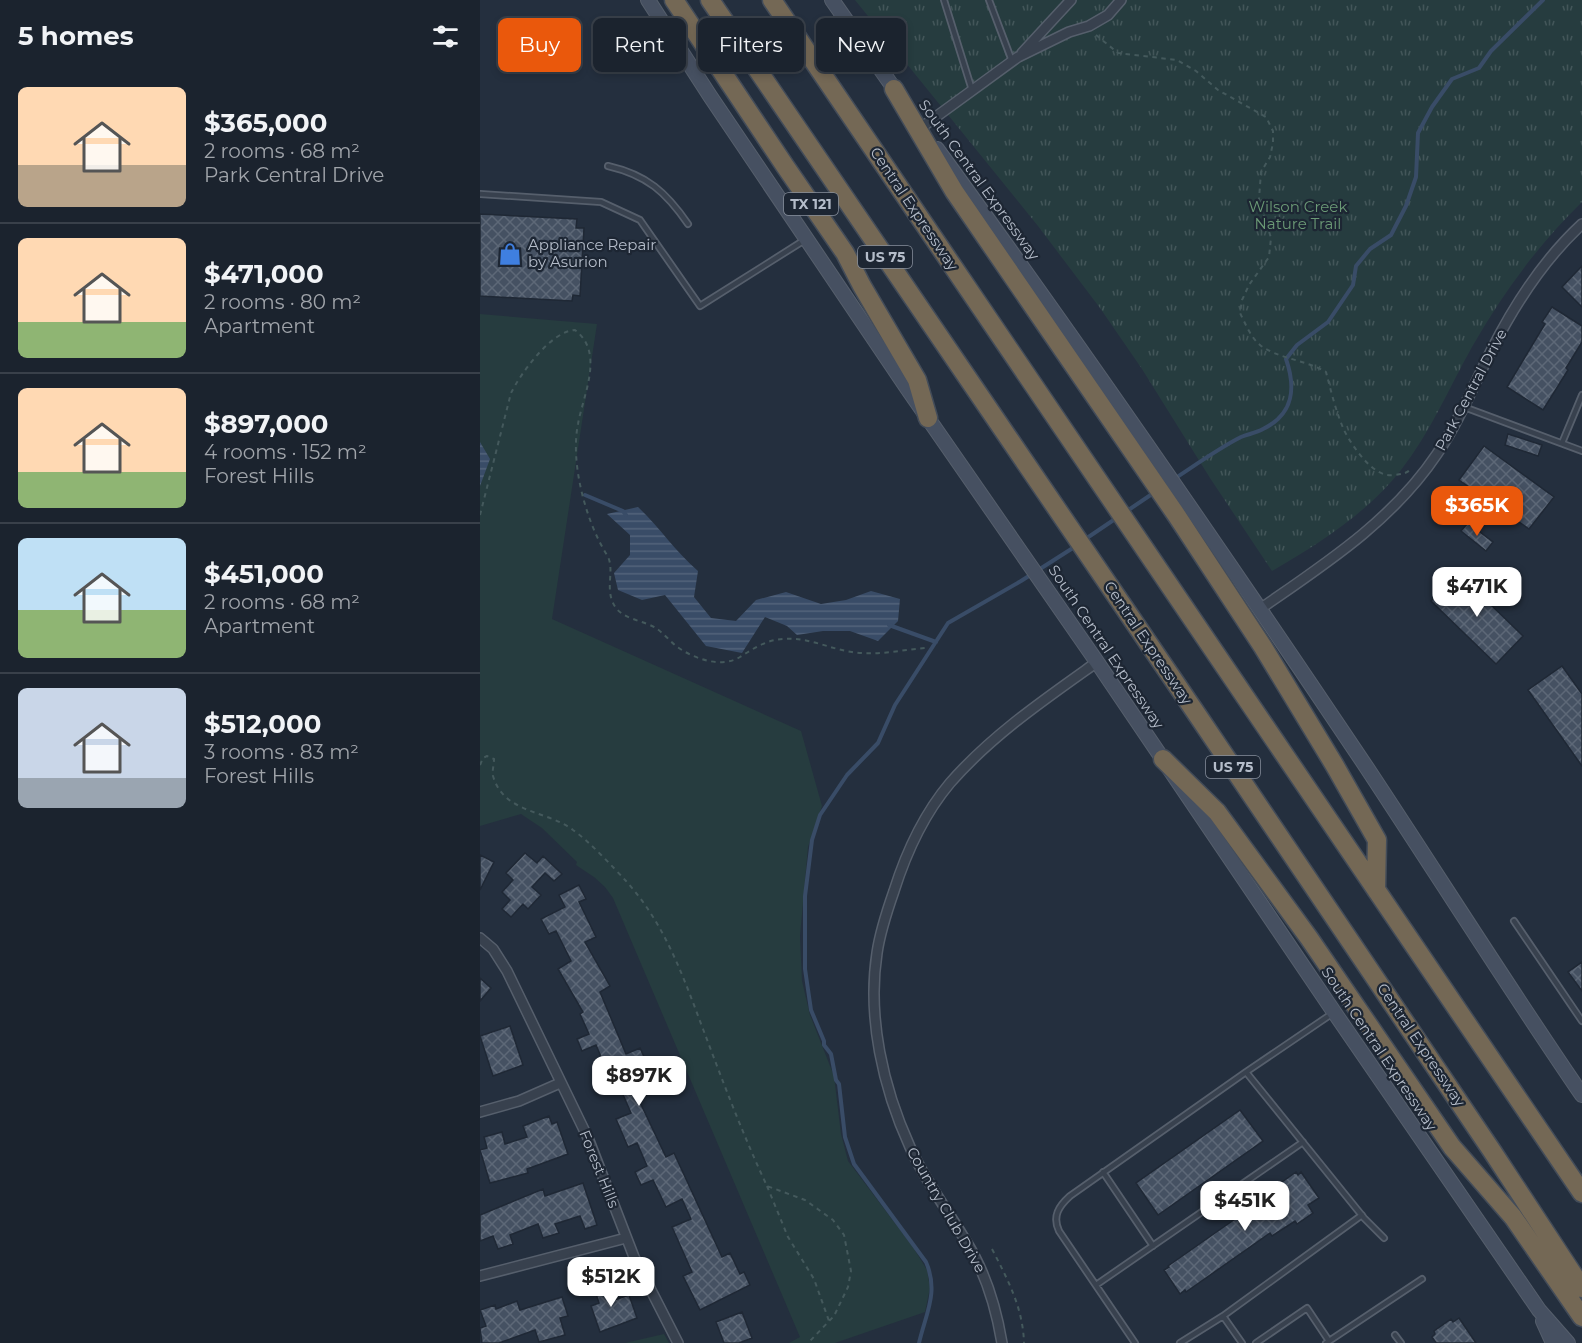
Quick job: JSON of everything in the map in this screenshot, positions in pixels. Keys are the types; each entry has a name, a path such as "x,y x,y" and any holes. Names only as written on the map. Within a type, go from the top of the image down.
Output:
{"highway":[{"name":"TX 121","path":"674,0 845,253 917,380 928,418"},
{"name":"Central Expressway","path":"710,0 1473,1122 1582,1288"},
{"name":"Central Expressway","path":"772,0 1582,1193"},
{"path":"894,89 954,191 1184,512 1377,840 1376,890"},
{"path":"1163,759 1217,812 1309,938 1452,1147 1513,1217 1582,1317"}],"main road":[{"name":"South Central Expressway","path":"648,0 806,239 1334,1012 1539,1310 1568,1343"},
{"name":"South Central Expressway","path":"832,0 922,127 1152,466"},
{"path":"1184,512 1260,609 1582,1095"},
{"name":"South Central Expressway","path":"1539,1310 1553,1343"}],"street":[{"path":"1015,59 1071,0"},
{"path":"922,127 1015,59 1069,32 1089,26 1108,15 1120,0"},
{"name":"Park Central Drive","path":"1260,609 1367,532 1418,480 1437,453 1491,350 1534,280 1556,251 1582,224"},
{"name":"Country Club Drive","path":"1002,1343 994,1304 980,1266 961,1232 921,1172 895,1108 880,1053 876,1026 874,998 877,953 904,860 935,804 949,785 1011,724 1096,662"},
{"name":"Forest Hills","path":"480,938 489,944 501,960 596,1156 640,1271 678,1343"},
{"path":"480,1112 510,1104 560,1083"},
{"path":"480,1276 626,1239"}],"lane":[{"path":"944,0 972,90"},
{"path":"989,0 1015,59"},
{"path":"608,166 638,175 648,181 675,205 688,224"},
{"path":"480,194 601,202 640,220 700,306 806,239"},
{"path":"1562,444 1582,395"},
{"path":"1463,407 1582,451"},
{"path":"1514,921 1582,1021"},
{"path":"1135,1343 1059,1230 1055,1220 1062,1203 1103,1172 1334,1012"},
{"path":"1246,1072 1362,1215 1384,1238"},
{"path":"1096,1285 1303,1142"},
{"path":"1103,1172 1153,1246"},
{"path":"1180,1343 1223,1316 1362,1215"},
{"path":"1256,1343 1307,1308 1328,1342 1422,1279"},
{"path":"1223,1316 1242,1343"},
{"path":"1395,1335 1401,1343"}],"path":[{"path":"1089,26 1098,38 1118,53 1177,60 1196,71 1218,90 1266,117 1273,131 1273,142 1270,157 1261,172 1259,199 1271,238 1269,257 1249,285 1242,300 1240,313 1258,345 1313,364 1326,372 1345,431 1358,452 1373,469 1389,476 1408,472 1414,466"},
{"path":"480,515 511,393 519,377 556,338 575,330 586,345 592,367 576,438 580,479 594,530 610,563 609,591 616,609 627,616 642,620 684,651 696,657 728,663 763,643 787,638 855,652 925,648"},
{"path":"480,765 487,756 494,759 494,778 504,796 521,808 555,819 574,830 626,881 655,918 684,974 766,1186 788,1237 814,1280 829,1321"},
{"path":"766,1186 805,1200 833,1220 844,1235 851,1271 848,1287 839,1307 808,1343"},
{"path":"992,1249 1018,1304 1023,1321 1024,1343"}],"green space":[{"name":"Wilson Creek Nature Trail","path":"855,0 1582,0 1582,202 1550,235 1508,289 1472,347 1421,441 1388,486 1358,514 1307,550 1272,571 1100,308 1038,226 906,63 906,18 870,18"},
{"path":"480,314 597,324 552,619 801,731 822,806 808,847 800,936 802,981 810,1015 834,1076 841,1134 848,1161 913,1247 927,1270 930,1288 925,1312 835,1343 789,1343 800,1337 613,898 594,877 576,865 577,862 542,828 521,814 480,826"},
{"path":"664,1334 669,1343 625,1343"}],"water":[{"path":"480,442 490,459 480,486"},
{"path":"638,507 698,571 694,597 711,618 736,621 756,600 786,592 821,604 846,600 871,591 900,599 898,621 878,641 850,631 823,631 797,635 787,626 765,617 742,653 706,646 665,595 642,600 618,590 614,573 630,555 630,535 607,514"}],"building":[{"path":"480,214 577,219 576,228 584,228 580,296 573,295 572,301 480,296"},
{"path":"1582,266 1582,307 1562,287"},
{"path":"1552,307 1582,326 1582,342 1543,410 1507,387 1545,324 1542,322"},
{"path":"1508,434 1542,445 1538,456 1505,445"},
{"path":"1484,446 1554,497 1529,529 1459,480"},
{"path":"1468,523 1493,542 1486,551 1461,531"},
{"path":"1458,573 1523,636 1496,664 1431,601"},
{"path":"1562,666 1582,694 1582,766 1528,690"},
{"path":"525,853 537,863 543,856 562,874 554,881 545,873 532,887 541,895 528,909 523,904 511,917 502,909 510,900 502,892 513,880 506,873"},
{"path":"480,855 494,862 480,890"},
{"path":"579,885 586,899 579,902 596,937 585,942 610,986 600,992 626,1054 640,1048 645,1059 634,1064 647,1094 638,1098 666,1157 674,1153 722,1257 730,1253 740,1274 744,1272 750,1285 700,1310 683,1276 692,1272 672,1227 691,1219 682,1199 666,1207 653,1180 641,1185 635,1172 647,1166 637,1143 628,1147 616,1119 631,1113 618,1083 600,1091 594,1078 606,1073 602,1065 604,1064 596,1045 582,1051 577,1039 589,1034 580,1014 583,1012 558,969 571,961 556,931 549,934 541,919 565,907 559,895"},
{"path":"1582,962 1582,991 1568,972"},
{"path":"480,978 491,988 480,1001"},
{"path":"510,1026 523,1065 493,1076 480,1036"},
{"path":"1240,1110 1263,1141 1158,1215 1136,1183"},
{"path":"549,1116 552,1124 557,1122 568,1154 527,1169 528,1173 490,1183 480,1150 487,1148 484,1137 502,1132 505,1144 527,1137 523,1126"},
{"path":"1296,1172 1298,1175 1301,1172 1319,1198 1308,1205 1313,1213 1297,1224 1295,1221 1272,1236 1270,1233 1180,1294 1164,1270"},
{"path":"583,1183 597,1225 585,1229 580,1216 555,1224 559,1233 543,1238 538,1224 510,1235 513,1244 498,1249 493,1236 480,1241 480,1215 543,1189 545,1196"},
{"path":"607,1280 614,1300 629,1295 637,1318 600,1332 591,1306 599,1303 593,1285"},
{"path":"562,1297 568,1316 560,1318 565,1335 539,1342 535,1330 499,1343 482,1343 480,1328 486,1326 480,1310 495,1305 496,1309 517,1301 520,1310"},
{"path":"742,1312 752,1338 739,1343 724,1343 716,1322"},
{"path":"1459,1318 1476,1343 1436,1343 1432,1337 1435,1334 1434,1331 1451,1319 1453,1322"}],"waterway":[{"path":"1174,479 1224,446 1241,437 1258,432 1281,416 1287,408 1291,390 1286,359 1297,345 1328,322 1353,285 1356,266 1370,249 1391,235 1406,206 1416,177 1418,133 1432,107 1452,79 1479,68 1491,51 1543,0"},
{"path":"1127,511 1155,492"},
{"path":"585,495 623,511 626,515"},
{"path":"1084,540 1118,517"},
{"path":"919,1343 930,1302 930,1273 926,1262 854,1164 845,1137 839,1084 836,1080 831,1054 824,1045 811,1010 805,969 805,896 812,840 820,815 847,775 878,743 895,705 948,623 1076,546"},
{"path":"889,625 936,642"}],"place":[{"name":"Appliance Repair by Asurion","path":"510,254"}]}
